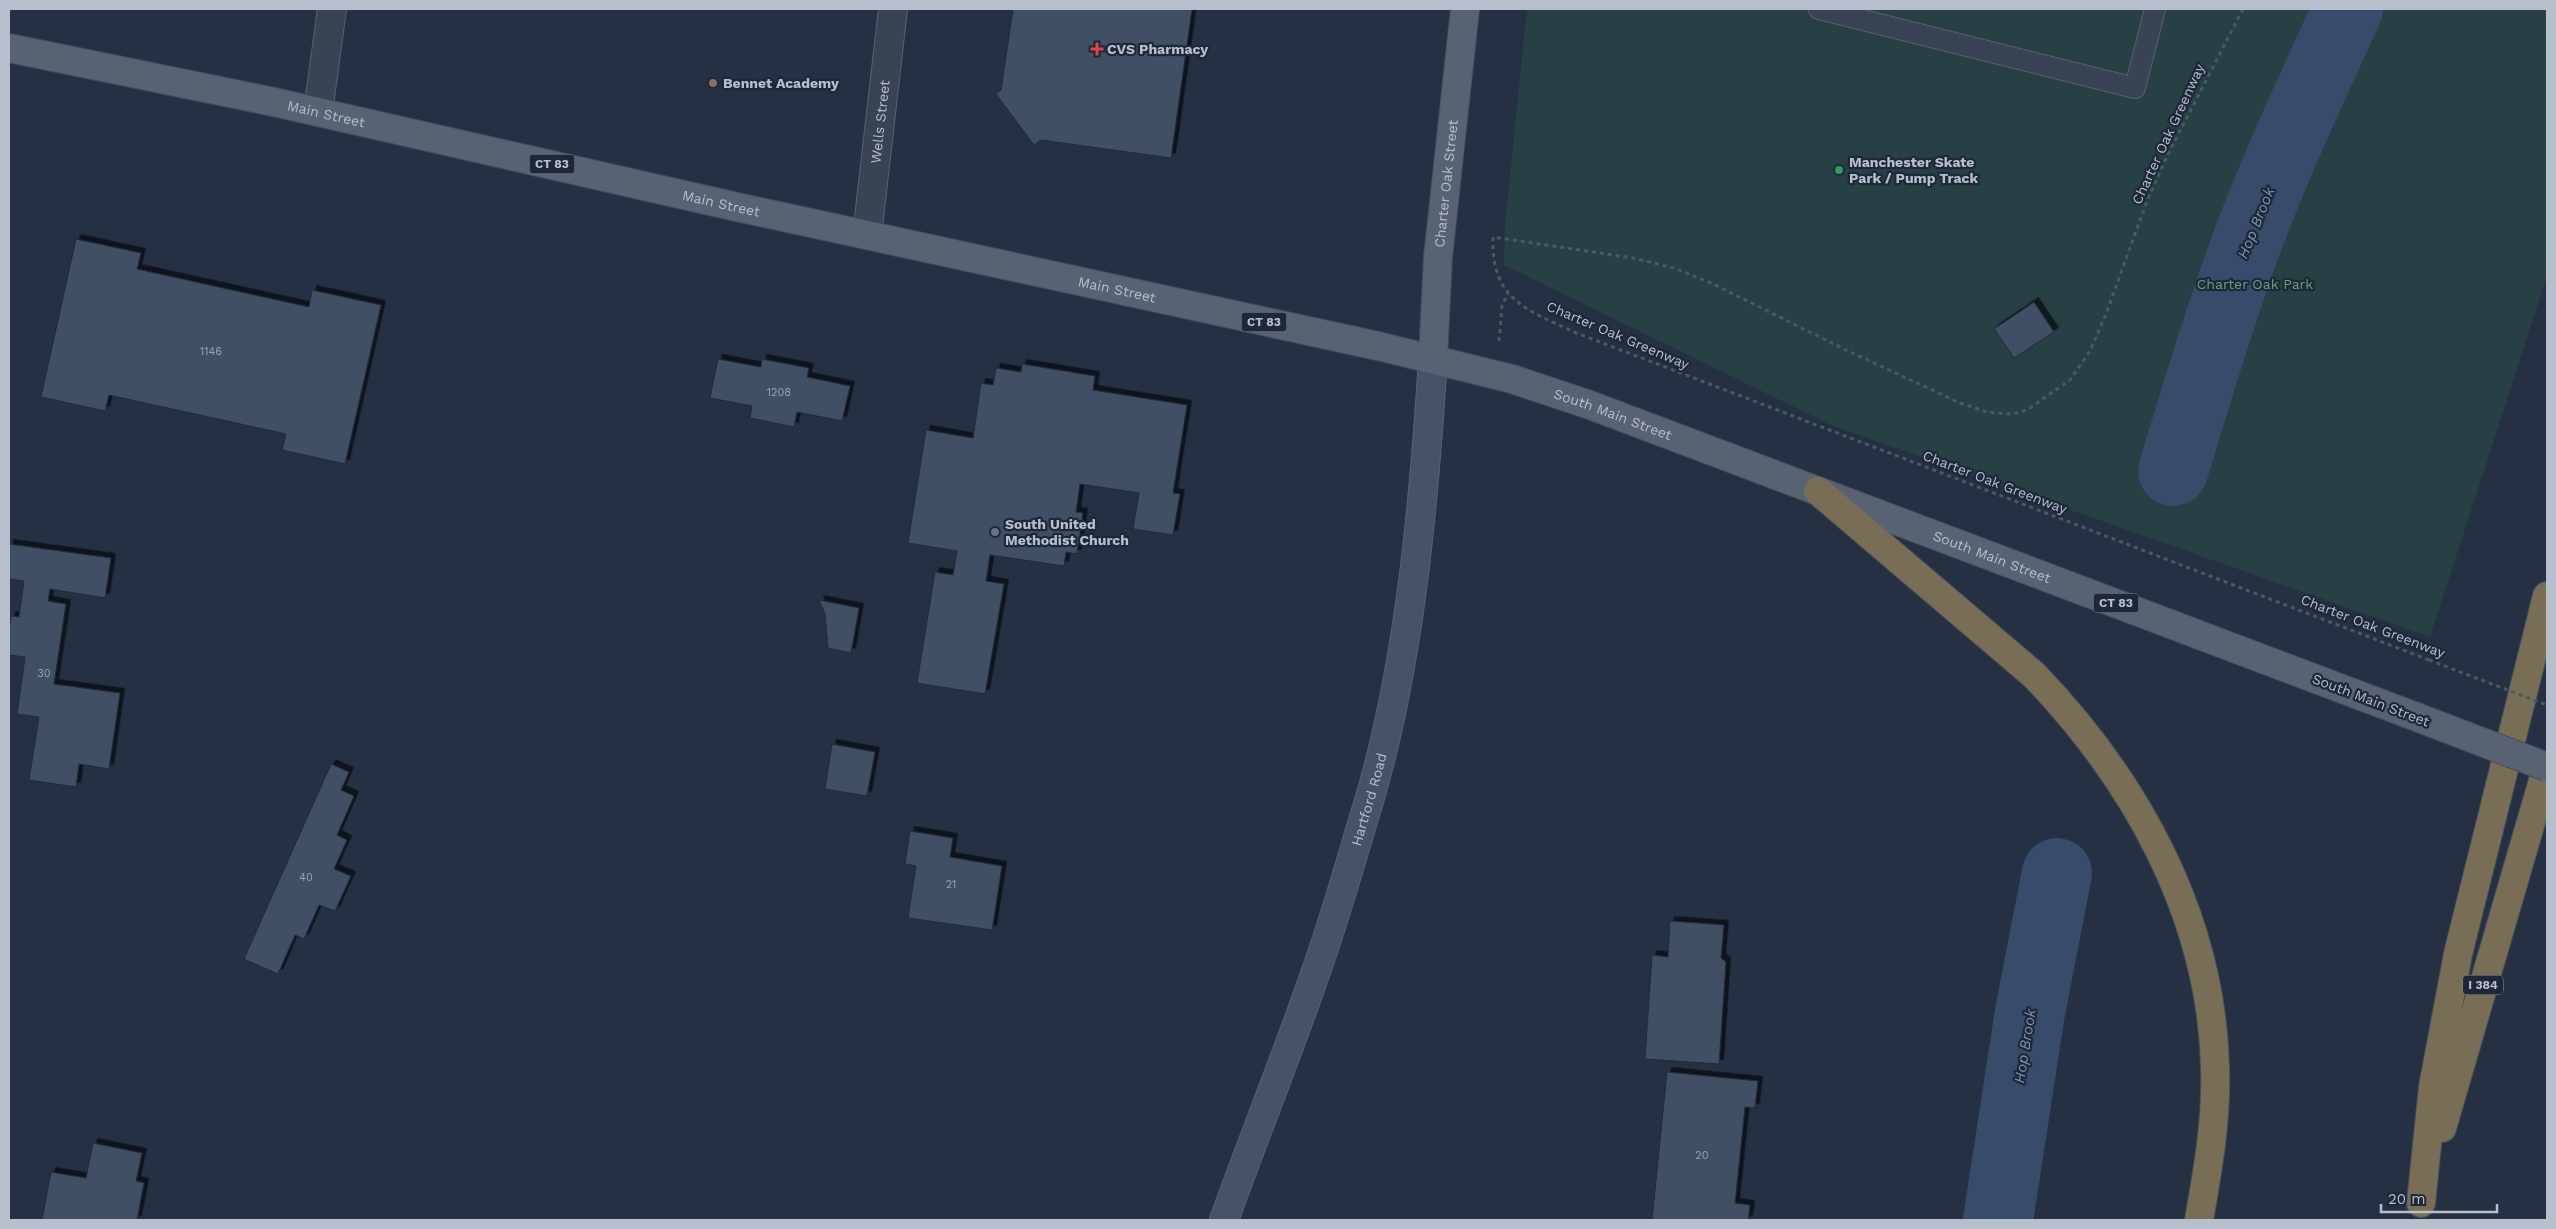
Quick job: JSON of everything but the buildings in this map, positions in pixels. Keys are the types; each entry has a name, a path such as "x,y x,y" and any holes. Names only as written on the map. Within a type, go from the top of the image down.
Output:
{"highway":[{"path":"1818,491 2034,675 2063,705 2110,764 2153,835 2186,913 2198,951 2213,1030 2215,1098 2209,1162 2199,1220"},
{"path":"2418,1212 2433,1087 2458,954 2504,778 2547,596"},
{"name":"I 384","path":"2418,1212 2547,767"}],"main road":[{"name":"Charter Oak Street","path":"1434,358 1438,257 1465,9"},
{"name":"Main Street","path":"9,48 318,112 1434,358"},
{"name":"South Main Street","path":"1434,358 1496,375 1590,405 2547,767"},
{"name":"Hartford Road","path":"1224,1220 1332,924 1382,746 1403,644 1413,570 1428,446 1434,358"}],"street":[{"path":"318,112 332,9"},
{"name":"Wells Street","path":"867,234 893,9"}],"lane":[{"path":"1819,9 2135,88 2155,9"}],"path":[{"name":"Charter Oak Greenway","path":"2243,9 2167,156 2147,201 2106,314 2090,352 2070,380 2030,408 2009,414 1960,403 1918,385 1711,283 1655,262 1494,238 1494,268 1508,293 1522,305 1544,318 1616,349 2547,705"},
{"path":"1496,375 1502,306 1508,293"}],"green space":[{"name":"Charter Oak Park","path":"1527,9 2547,9 2547,276 2430,637 1833,426 1504,265 1505,224"}],"waterway":[{"name":"Hop Brook","path":"2173,471 2239,263 2285,149 2348,9"},
{"name":"Hop Brook","path":"1998,1220 2030,1012 2057,873"}],"place":[{"name":"CVS Pharmacy","path":"1097,49"},
{"name":"Bennet Academy","path":"713,83"},
{"name":"Manchester Skate Park / Pump Track","path":"1839,170"},
{"name":"South United Methodist Church","path":"995,532"}]}
